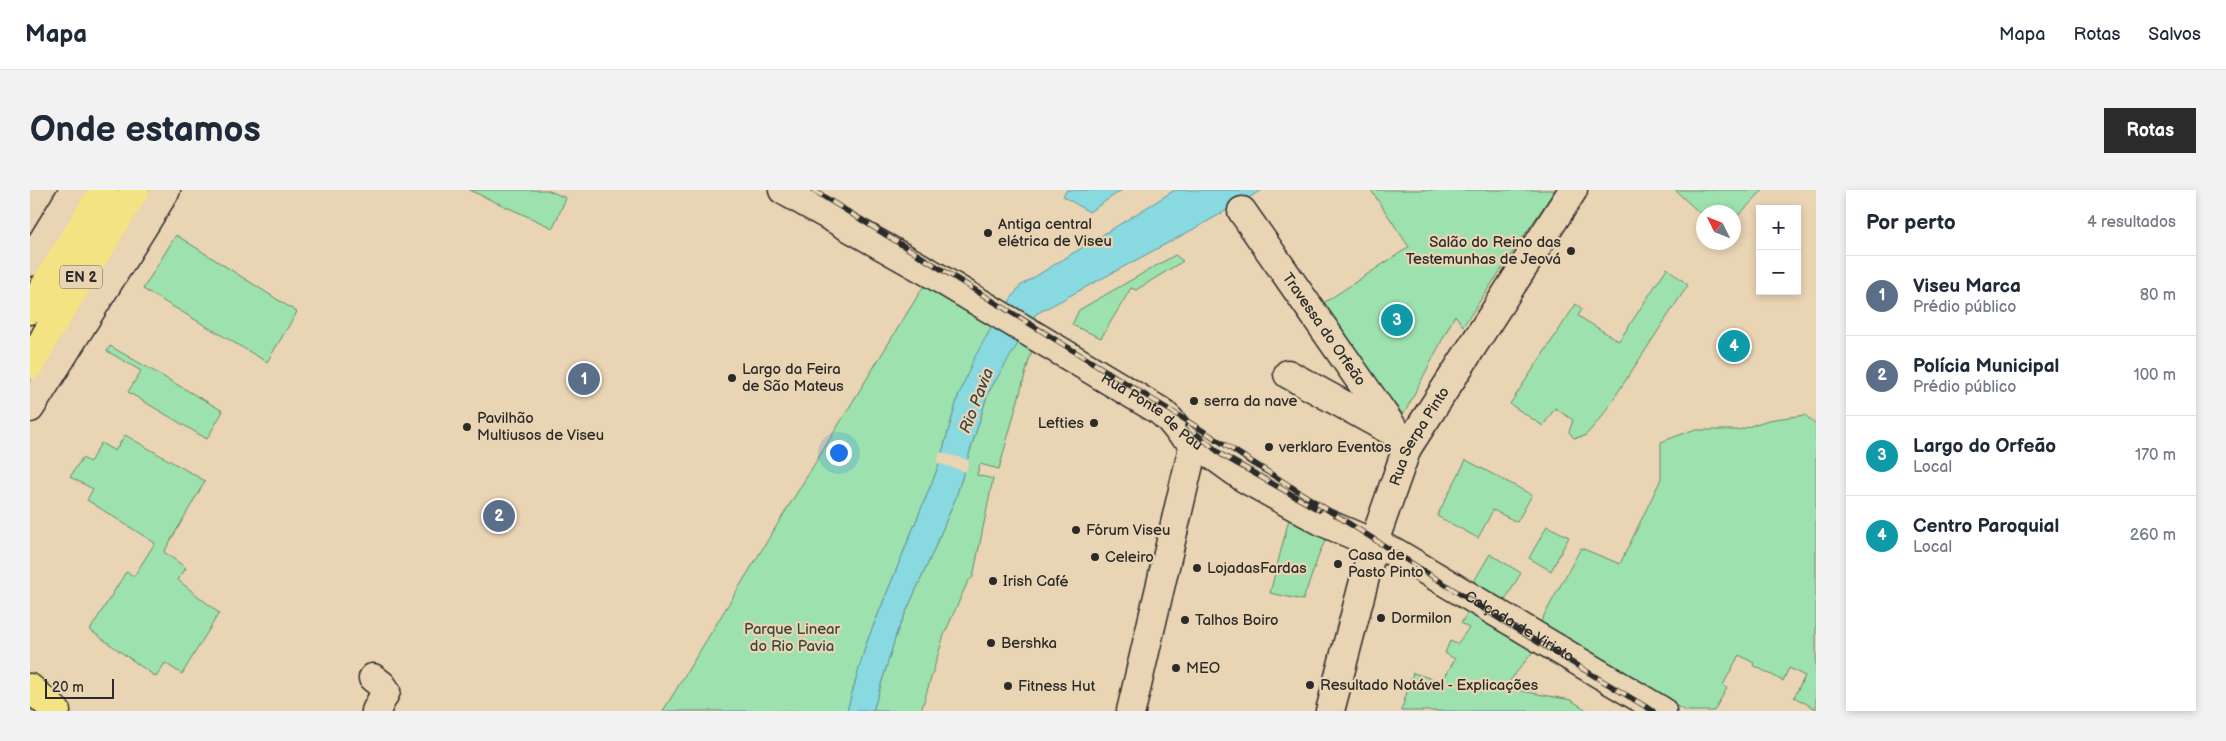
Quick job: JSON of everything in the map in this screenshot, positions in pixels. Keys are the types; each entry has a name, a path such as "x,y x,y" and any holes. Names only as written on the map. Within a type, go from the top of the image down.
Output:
{"main road":[{"name":"EN 2","path":"30,310 104,190"},
{"name":"EN 2","path":"30,365 47,333 135,190"},
{"path":"30,688 56,711"}],"street":[{"path":"30,262 74,190"},
{"path":"30,408 166,190"},
{"name":"Rua Ponte de Pau","path":"783,190 932,274 1160,411 1179,431 1194,443 1244,478 1323,522 1374,544"},
{"name":"Rua Serpa Pinto","path":"1330,711 1403,442 1573,190"},
{"name":"Travessa do Orfeão","path":"1242,211 1403,442"},
{"path":"1288,374 1403,442"},
{"path":"1133,711 1194,443"},
{"name":"Calçada de Viriato","path":"1374,544 1398,554 1662,711"},
{"path":"373,678 386,691 376,711"}],"green space":[{"path":"469,190 547,190 566,198 553,228"},
{"path":"1371,190 1555,190 1463,326 1455,315 1403,414 1316,308 1409,247"},
{"path":"1675,190 1763,190 1741,213 1741,205 1696,205 1696,210"},
{"path":"176,235 297,312 267,362 143,289"},
{"path":"1175,255 1183,261 1136,290 1131,288 1101,338 1072,325 1079,310"},
{"path":"1667,268 1688,285 1601,418 1585,436 1574,438 1569,432 1573,420 1555,408 1543,426 1510,404 1576,304 1582,309 1578,316 1619,341"},
{"name":"Parque Linear do Rio Pavia","path":"928,279 994,323 958,397 937,470 866,644 847,711 663,711"},
{"path":"1020,339 1033,346 999,469 980,464 977,475 993,479 973,577 968,581 944,635 921,711 873,711 897,632 956,497 988,393"},
{"path":"110,346 223,411 207,439 128,392 141,371 107,351"},
{"path":"1805,415 1816,425 1816,709 1794,697 1805,676 1789,668 1783,681 1739,655 1723,685 1727,688 1714,711 1685,711 1540,623 1581,548 1620,564 1661,479 1661,442 1693,430 1739,430 1768,420"},
{"path":"125,435 205,481 164,552 186,568 178,580 219,613 182,674 165,663 156,677 90,630 126,572 134,576 155,543 87,500 93,489 70,477 82,458 90,462 101,443 115,451"},
{"path":"1466,460 1532,495 1517,522 1493,510 1478,538 1437,516"},
{"path":"1289,519 1312,529 1330,532 1321,549 1303,600 1270,593"},
{"path":"1547,526 1569,537 1551,571 1529,558"},
{"path":"1490,554 1521,573 1501,607 1470,588"},
{"path":"1470,609 1535,649 1504,688 1571,700 1588,711 1401,711 1413,673 1442,682 1455,659 1445,653 1450,641 1457,644 1469,628 1461,623"}],"water":[{"path":"1067,190 1122,190 1089,212 1063,196"},
{"name":"Rio Pavia","path":"1175,190 1262,190 1036,314 988,393 956,497 897,632 873,711 847,711 866,644 937,470 958,397 974,358 994,323 1020,286"}],"pier":[{"path":"940,452 969,460 966,472 937,463"}],"railway":[{"path":"813,190 1197,427 1506,623 1653,711"},
{"path":"1187,426 1222,455 1319,510"}],"place":[{"name":"Antiga central elétrica de Viseu","path":"988,233"},
{"name":"Salão do Reino das Testemunhas de Jeová","path":"1571,251"},
{"name":"Largo do Orfeão","path":"1397,320"},
{"name":"Centro Paroquial","path":"1734,346"},
{"name":"Largo da Feira de São Mateus","path":"732,378"},
{"name":"Viseu Marca","path":"584,379"},
{"name":"serra da nave","path":"1194,401"},
{"name":"Lefties","path":"1094,423"},
{"name":"Pavilhão Multiusos de Viseu","path":"467,427"},
{"name":"verklaro Eventos","path":"1269,447"},
{"name":"Polícia Municipal","path":"499,516"},
{"name":"Fórum Viseu","path":"1076,530"},
{"name":"Celeiro","path":"1095,557"},
{"name":"Casa de Pasto Pinto","path":"1338,564"},
{"name":"LojadasFardas","path":"1197,568"},
{"name":"Irish Café","path":"993,581"},
{"name":"Dormilon","path":"1381,618"},
{"name":"Talhos Boiro","path":"1185,620"},
{"name":"Bershka","path":"991,643"},
{"name":"MEO","path":"1176,668"},
{"name":"Resultado Notável - Explicações","path":"1310,685"},
{"name":"Fitness Hut","path":"1008,686"}]}
